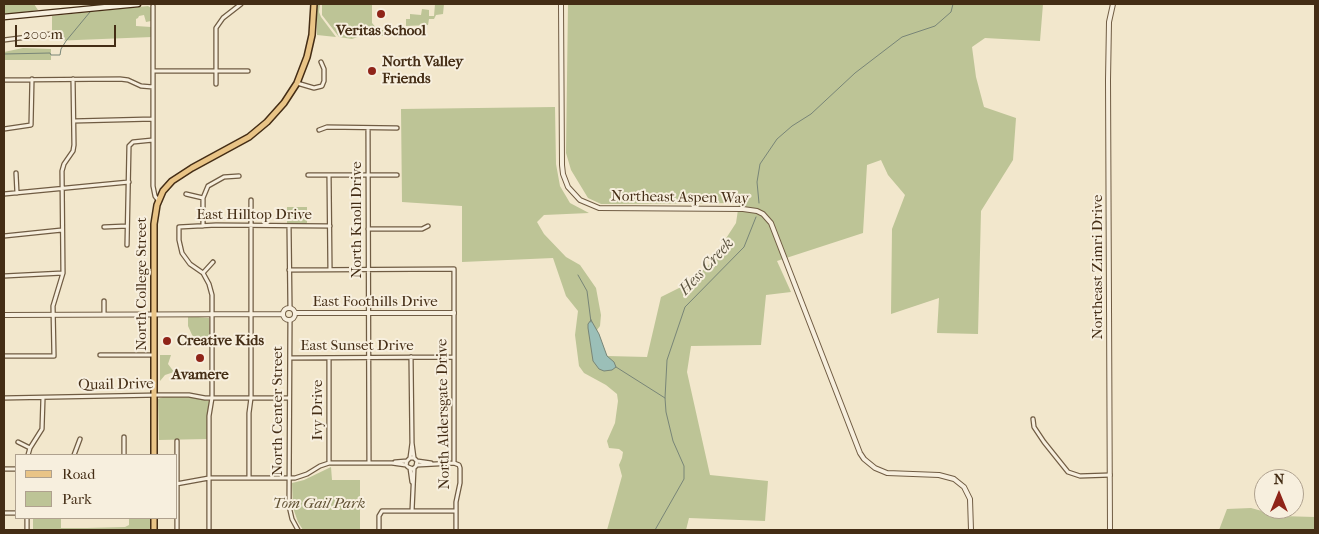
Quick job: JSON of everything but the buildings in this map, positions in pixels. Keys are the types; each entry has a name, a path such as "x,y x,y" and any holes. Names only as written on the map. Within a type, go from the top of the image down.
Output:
{"main road":[{"path":"4,17 138,4"},
{"name":"North College Street","path":"154,454 154,224 158,200 166,187 181,175 241,142 261,127 284,103 297,83 305,64 313,28 314,4"}],"street":[{"path":"216,84 216,28 223,18 241,4"},
{"name":"Northeast Aspen Way","path":"561,4 562,165 568,187 580,200 599,208 744,208 763,214 771,223 856,446 864,459 875,468 894,474 939,475 954,479 964,487 970,499 972,530"},
{"name":"Northeast Zimri Drive","path":"1110,530 1108,80 1109,22 1113,4"},
{"path":"153,6 153,192 158,200"},
{"path":"4,40 51,34"},
{"path":"297,83 314,88 322,86 324,69 321,62"},
{"path":"153,71 248,71"},
{"path":"4,129 31,124 32,79"},
{"path":"4,356 54,356 53,302 63,272 62,189 64,164 73,150 74,79"},
{"path":"4,80 120,79 141,86 153,87"},
{"path":"74,121 153,119"},
{"path":"319,130 327,127 398,128"},
{"name":"North Knoll Drive","path":"368,128 369,463"},
{"path":"127,245 130,144 136,141 153,140"},
{"path":"16,174 18,193"},
{"path":"308,175 398,175"},
{"path":"329,175 330,269"},
{"path":"203,226 203,198 205,191 213,182 224,177 239,176"},
{"path":"4,194 129,182"},
{"path":"186,194 203,198"},
{"path":"249,478 251,200"},
{"name":"East Hilltop Drive","path":"203,273 190,264 182,253 179,227 251,225 330,226"},
{"path":"104,227 127,226"},
{"path":"289,226 290,307"},
{"path":"368,229 422,229 428,226"},
{"path":"4,236 62,230"},
{"path":"209,530 209,416 212,398 212,314 211,289 203,273 213,262"},
{"path":"290,270 368,269"},
{"name":"North Aldersgate Drive","path":"368,269 454,269 454,463 459,465 460,468 460,483 456,497 456,529"},
{"path":"4,276 63,272"},
{"path":"104,301 104,314"},
{"path":"283,314 286,308 290,307"},
{"path":"283,314 286,319 293,319 296,313 290,307"},
{"name":"East Foothills Drive","path":"296,313 454,313"},
{"path":"4,315 283,314"},
{"name":"North Center Street","path":"290,320 288,398 290,513 298,530"},
{"path":"100,355 154,355"},
{"path":"411,357 412,511"},
{"name":"East Sunset Drive","path":"290,358 454,357"},
{"name":"Ivy Drive","path":"329,358 329,463"},
{"name":"Quail Drive","path":"4,398 189,396 212,398 288,398"},
{"path":"28,454 42,429 42,398"},
{"path":"1033,419 1034,427 1068,472 1080,476 1110,475"},
{"path":"124,437 124,454"},
{"path":"74,454 80,439"},
{"path":"177,441 177,454"},
{"path":"18,442 30,448"},
{"path":"178,484 209,478 289,478 301,476 329,463 454,463"},
{"path":"379,530 379,514 382,511 456,511"}],"green space":[{"path":"4,4 34,4 38,10 4,15"},
{"path":"317,4 320,4 319,12 321,17 336,37 317,35"},
{"path":"322,4 372,4 372,23 378,30 387,30 386,36 363,35 352,39 339,37 322,15"},
{"path":"435,4 444,4 443,14 436,15 434,19 429,19 428,25 406,26 406,19 410,19 410,14 421,15 422,9 429,10 429,16 434,16"},
{"path":"568,4 1043,4 1040,41 985,38 972,47 976,77 984,107 1016,118 1013,160 981,211 978,334 937,333 939,298 891,314 892,229 905,195 888,175 881,160 867,165 863,233 777,261 791,292 766,295 761,345 691,346 687,372 710,475 768,481 765,521 689,518 686,530 607,530 622,476 619,465 623,452 619,449 609,448 607,441 615,423 617,394 606,385 584,373 579,366 575,335 578,311 566,296 553,258 462,262 462,206 402,202 401,109 555,107 556,164 560,186 570,203 589,213 544,215 537,222 544,234 566,257 580,265 596,288 601,315 600,326 597,330 607,356 647,357 661,297 681,287 708,266 736,223 739,203 601,204 588,198 571,170 566,153"},
{"path":"148,6 151,8 151,21 146,22 144,15 139,16 136,19 136,26 151,27 152,37 52,41 52,16"},
{"path":"23,48 51,49 51,60 4,60 4,52"},
{"path":"287,207 307,207 307,223 287,223"},
{"path":"188,316 209,318 210,340 203,341 193,337 188,326"},
{"path":"160,355 171,355 168,364 174,372 165,375 160,381"},
{"path":"163,397 188,397 209,401 207,439 159,440 158,399"},
{"name":"Tom Gail Park","path":"331,467 332,480 360,480 360,530 303,530 298,522 293,508 292,483 304,480"},
{"path":"1227,509 1254,509 1254,519 1304,519 1304,517 1315,517 1315,530 1219,530"},
{"path":"33,519 61,519 61,528 87,528 125,527 129,525 129,519 151,519 151,530 33,530"}],"water":[{"path":"591,320 599,334 607,356 614,362 616,367 612,370 604,371 599,369 593,361 588,328"}],"waterway":[{"name":"Hess Creek","path":"759,203 757,182 760,164 777,139 792,126 811,114 855,73 902,37 935,26 951,12 953,4"},
{"path":"5,54 50,53 51,55 60,55 66,41 90,12"},
{"name":"Hess Creek","path":"655,530 684,479 684,466 673,441 666,412 667,360 685,307 744,247 756,217"},
{"path":"578,275 587,291 591,322"},
{"path":"616,367 665,398"}],"place":[{"name":"Veritas School","path":"381,14"},
{"name":"North Valley Friends","path":"372,71"},
{"name":"Creative Kids","path":"167,341"},
{"name":"Avamere","path":"200,358"}]}
